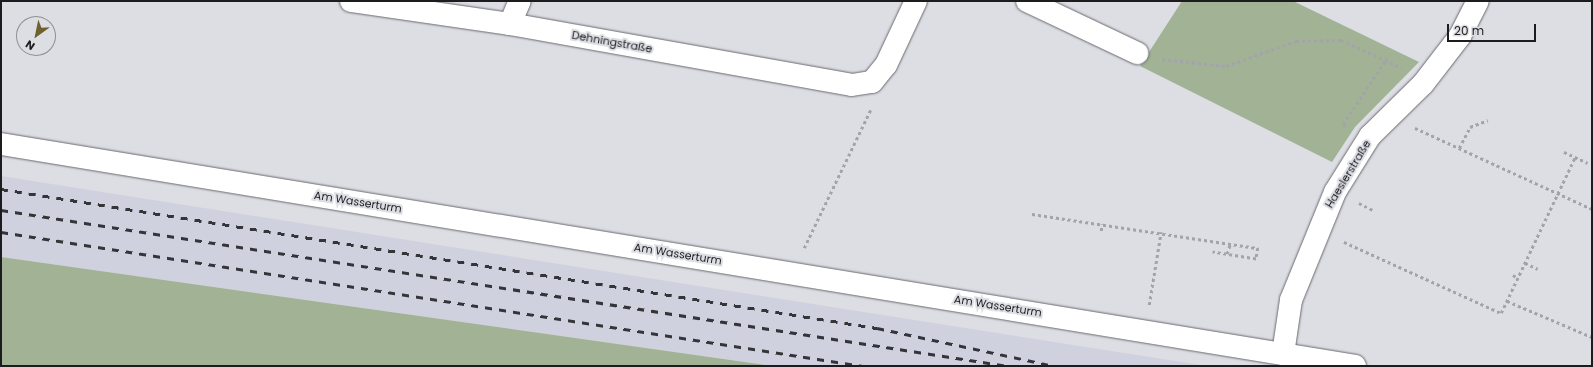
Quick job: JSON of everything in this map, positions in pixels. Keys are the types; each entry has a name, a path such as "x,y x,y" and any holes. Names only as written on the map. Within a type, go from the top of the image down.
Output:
{"street":[{"name":"Dehningstraße","path":"351,1 510,24 852,85 872,82"},
{"path":"510,24 520,1"},
{"path":"872,82 886,65 916,1"},
{"path":"1027,1 1136,53"},
{"name":"Haeslerstraße","path":"1283,354 1291,300 1317,230 1334,192 1370,136 1423,84 1460,36 1478,1"},
{"name":"Am Wasserturm","path":"1,144 793,272 1355,366"}],"path":[{"path":"1136,53 1185,64 1226,66 1296,41 1341,40 1387,58 1423,84"},
{"path":"1349,133 1343,124 1387,58"},
{"path":"793,272 871,111 872,82"},
{"path":"1391,117 1592,209"},
{"path":"1459,148 1470,127 1488,120"},
{"path":"1564,152 1588,163"},
{"path":"1317,230 1501,313 1574,157"},
{"path":"1032,214 1161,232 1258,248 1256,259 1214,252"},
{"path":"1101,231 1102,224"},
{"path":"1145,330 1161,232"},
{"path":"1227,254 1230,244"},
{"path":"1525,263 1538,268"},
{"path":"1513,275 1518,278"},
{"path":"1507,301 1592,337"}],"shaded area":[{"path":"1,176 1207,366 773,366 1,257"}],"green space":[{"path":"1182,1 1293,1 1419,62 1355,127 1332,162 1140,66"},
{"path":"1,257 773,366 1,366"}],"railway":[{"path":"1,189 877,328 1055,366"},
{"path":"1,210 1008,366"},
{"path":"1,232 863,366"}]}
